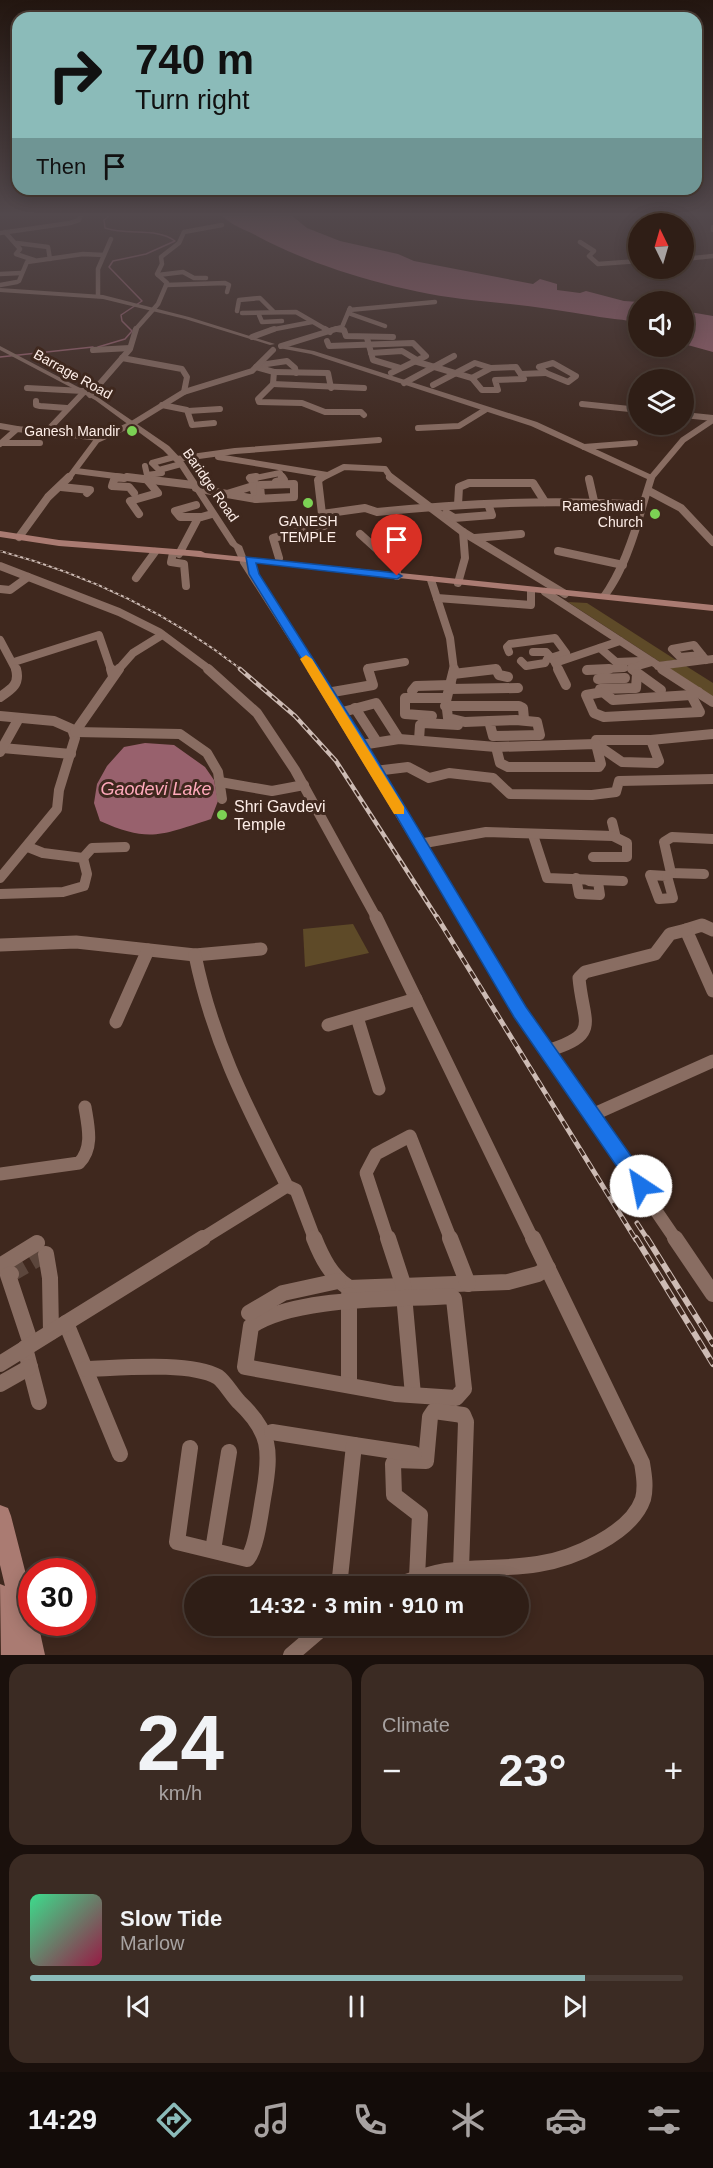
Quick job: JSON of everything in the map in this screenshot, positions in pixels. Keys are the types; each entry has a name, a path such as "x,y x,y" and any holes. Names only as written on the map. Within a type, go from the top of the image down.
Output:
{"main road":[{"path":"0,534 155,552 172,556 191,555 713,608"},
{"path":"0,1516 33,1655"},
{"path":"0,1596 13,1655"}],"street":[{"path":"51,292 98,297 139,306 252,337 277,347 312,352 534,424 651,478"},
{"path":"98,292 98,297"},
{"path":"46,432 67,408 122,358 130,348 134,331 153,310 162,292"},
{"path":"273,311 257,298 240,300 239,310 296,312 330,332"},
{"path":"349,310 435,302"},
{"path":"349,310 385,326"},
{"path":"19,537 48,497 65,488 84,456 100,438 132,424 184,392 243,374 256,366 277,347 342,327 349,310"},
{"path":"259,315 260,321 274,322 306,318"},
{"path":"274,322 279,327"},
{"path":"252,337 279,327 312,322"},
{"path":"337,329 344,330 346,336 403,337"},
{"path":"367,337 373,360 400,368"},
{"path":"327,341 329,346 413,343 426,356 391,373"},
{"path":"93,350 130,348"},
{"name":"Barrage Road","path":"3,350 86,393 132,424"},
{"path":"371,353 402,351 434,367 455,373 472,378 524,380 516,366 491,368 475,363 455,373 432,385"},
{"path":"404,383 454,356"},
{"path":"122,358 182,369 187,377 184,392"},
{"path":"256,366 284,361 295,368 296,373"},
{"path":"521,374 546,373 568,382 576,376 553,363 539,367 546,373"},
{"path":"256,366 274,372 330,373 331,388"},
{"path":"472,378 491,368"},
{"path":"274,372 273,384 258,399 259,402 306,404 319,406 325,412 361,412 364,416"},
{"path":"472,378 482,390 498,390 495,380"},
{"path":"273,384 364,388"},
{"path":"27,388 86,393"},
{"path":"36,400 36,405 67,408"},
{"path":"582,404 628,409"},
{"path":"162,405 188,411 219,409"},
{"path":"418,428 459,426 485,410"},
{"path":"188,411 192,425 214,423"},
{"path":"694,416 713,419"},
{"path":"604,597 614,584 623,565 641,505 649,491 651,478 683,440 713,419"},
{"name":"Baridge Road","path":"132,424 177,460 193,485 200,504 212,514 245,562"},
{"path":"0,426 100,438"},
{"path":"1,443 17,429"},
{"path":"145,466 147,475 161,471 177,460 235,451 379,440"},
{"path":"1,443 40,443"},
{"path":"584,447 634,443"},
{"path":"208,456 327,475"},
{"path":"279,558 273,538 328,525 322,514 318,480 333,470 355,466 385,469 392,478 451,518 463,532 565,594"},
{"path":"76,471 118,476 147,483 193,485"},
{"path":"161,471 180,483 259,499 295,496 294,483 277,488 259,486 259,499"},
{"path":"118,476 112,486 132,490 147,483"},
{"path":"589,479 594,501"},
{"path":"139,514 130,501 157,494 147,483"},
{"path":"458,505 459,488 469,483 533,483 545,502"},
{"path":"226,494 254,485 259,499"},
{"path":"65,488 88,489 87,493"},
{"path":"649,491 681,508 713,542"},
{"path":"322,514 365,508 377,512 458,505 545,502 594,501 641,505"},
{"path":"168,510 200,504"},
{"path":"200,504 175,511 180,517 200,517 212,514"},
{"path":"451,518 492,515 489,505"},
{"path":"473,507 489,505"},
{"path":"191,555 188,587 184,564 172,563 170,560 200,517"},
{"path":"458,583 465,558 463,532"},
{"path":"360,534 380,552 397,560 397,576"},
{"path":"475,538 521,534"},
{"path":"558,551 623,565"},
{"path":"136,578 155,552"},
{"path":"245,562 362,746 520,1012 713,1294"},
{"path":"1,568 119,612 162,634 221,679 257,713 304,785 366,896 642,1463 647,1483 644,1497 634,1519 598,1544 540,1564 461,1569 422,1576"},
{"path":"0,590 10,590 28,577"},
{"path":"431,580 444,615 453,674 445,712 451,720 524,719 537,722 539,736 496,738 493,736 489,720"},
{"path":"614,584 618,598"},
{"path":"437,598 531,605 531,591"},
{"path":"545,592 654,663 694,694 713,702"},
{"path":"0,878 28,847 57,809 59,790 71,754 75,732 113,676 134,653 162,634"},
{"path":"14,662 99,635 113,676"},
{"path":"509,652 507,647 510,644 555,638 566,654 553,661"},
{"path":"0,640 14,662 18,678 14,687 0,697"},
{"path":"521,661 526,666 545,663 547,659 553,661 620,641"},
{"path":"600,648 616,662 654,663 707,658"},
{"path":"533,652 546,652 566,685"},
{"path":"327,693 373,685 368,668 405,662"},
{"path":"587,670 634,671 654,663"},
{"path":"453,674 496,669 499,675 508,677"},
{"path":"608,669 615,689"},
{"path":"594,690 636,688 634,671"},
{"path":"634,671 661,690"},
{"path":"598,679 625,678"},
{"path":"432,716 405,714 405,698 423,702 487,685 518,688"},
{"path":"412,691 416,686 448,695 519,706 523,708 524,719"},
{"path":"603,692 613,700 694,694 700,712 604,717 594,713 586,695 603,692"},
{"path":"339,713 376,703 399,739"},
{"path":"355,708 376,742"},
{"path":"0,716 54,721 75,732 180,734 207,753 218,772 222,799"},
{"path":"19,718 2,746 71,754"},
{"path":"419,740 420,725 423,723 485,726 488,728 500,763 508,767 599,766 601,764 598,744"},
{"path":"362,746 399,739 493,746 652,743 713,734"},
{"path":"598,744 622,762 656,763 659,761 652,743"},
{"path":"375,771 408,767 429,778 449,773 493,778 510,794 592,795 616,792 619,781 713,779"},
{"path":"220,782 272,791 304,785"},
{"path":"612,822 615,834 613,836"},
{"path":"419,844 486,832 613,836 627,843 627,857 593,857"},
{"path":"533,835 545,875 553,878 623,881"},
{"path":"700,871 695,868 672,872 664,847 666,839 713,839"},
{"path":"28,847 43,853 83,858"},
{"path":"83,858 92,848 125,847"},
{"path":"0,894 80,888 87,879 83,858"},
{"path":"547,1051 579,1040 584,1031 585,1018 579,978 585,972 655,954 670,934 702,925 713,930"},
{"path":"686,930 713,991"},
{"path":"0,945 76,942 195,955 261,949"},
{"path":"116,1022 148,950"},
{"path":"195,955 204,999 216,1037 235,1082 287,1186 296,1190 322,1258 346,1290 350,1384"},
{"path":"328,1024 416,999"},
{"path":"357,1017 380,1089"},
{"path":"592,1115 713,1061"},
{"path":"0,1174 79,1163 85,1159 89,1146 85,1107"},
{"path":"413,1395 404,1291 366,1173 367,1162 376,1152 410,1136 468,1284"},
{"path":"0,1364 287,1186"},
{"path":"39,1402 30,1367 28,1346 5,1270 41,1248 53,1294 50,1307 51,1332"},
{"path":"404,1291 521,1280 548,1268"},
{"path":"249,1313 283,1293 346,1290 404,1291 451,1296 454,1299 464,1389 456,1398 413,1395 245,1367 251,1326 261,1319 346,1290"},
{"path":"66,1323 87,1369 120,1454"},
{"path":"0,1384 30,1367"},
{"path":"87,1369 180,1368 199,1370 220,1378 225,1388 238,1398 266,1435 267,1451 261,1507 252,1555 247,1558 177,1542 190,1448"},
{"path":"417,1576 420,1515 410,1506 395,1500 391,1494 392,1474 395,1460 426,1461 431,1414 434,1411 465,1416 461,1569"},
{"path":"272,1432 426,1455"},
{"path":"340,1576 354,1445"},
{"path":"213,1550 229,1452"},
{"path":"291,1655 313,1636"}],"shaded area":[{"path":"568,602 587,603 676,660 660,662"},
{"path":"686,666 713,683 713,697 668,668"},
{"path":"353,924 369,953 305,967 303,929"}],"water":[{"path":"419,292 591,292 628,301 628,321"},
{"path":"694,313 713,316 713,352 694,347"},
{"name":"Gaodevi Lake","path":"145,743 174,745 205,767 214,780 218,801 211,819 156,834 131,832 100,821 94,803 97,784 107,766 124,747"}],"waterway":[{"path":"98,347 125,339 132,331 122,321 121,315 142,301 133,292"},
{"path":"0,357 93,347"}],"tunnel":[{"path":"11,1274 46,1254"}],"railway":[{"path":"0,551 65,572 127,598 186,631 242,670"},
{"path":"240,669 295,716 336,761 438,919"},
{"path":"437,917 636,1240"},
{"path":"637,1223 648,1240"},
{"path":"636,1238 713,1364"},
{"path":"647,1238 713,1344"}],"slow traffic":[{"path":"306,659 362,746 399,810"}],"place":[{"name":"Ganesh Mandir","path":"132,431"},
{"name":"GANESH TEMPLE","path":"308,503"},
{"name":"Rameshwadi Church","path":"655,514"},
{"name":"Shri Gavdevi Temple","path":"222,815"}],"route":[{"path":"397,576 250,560 254,574 362,746 520,1012 641,1186"}]}
